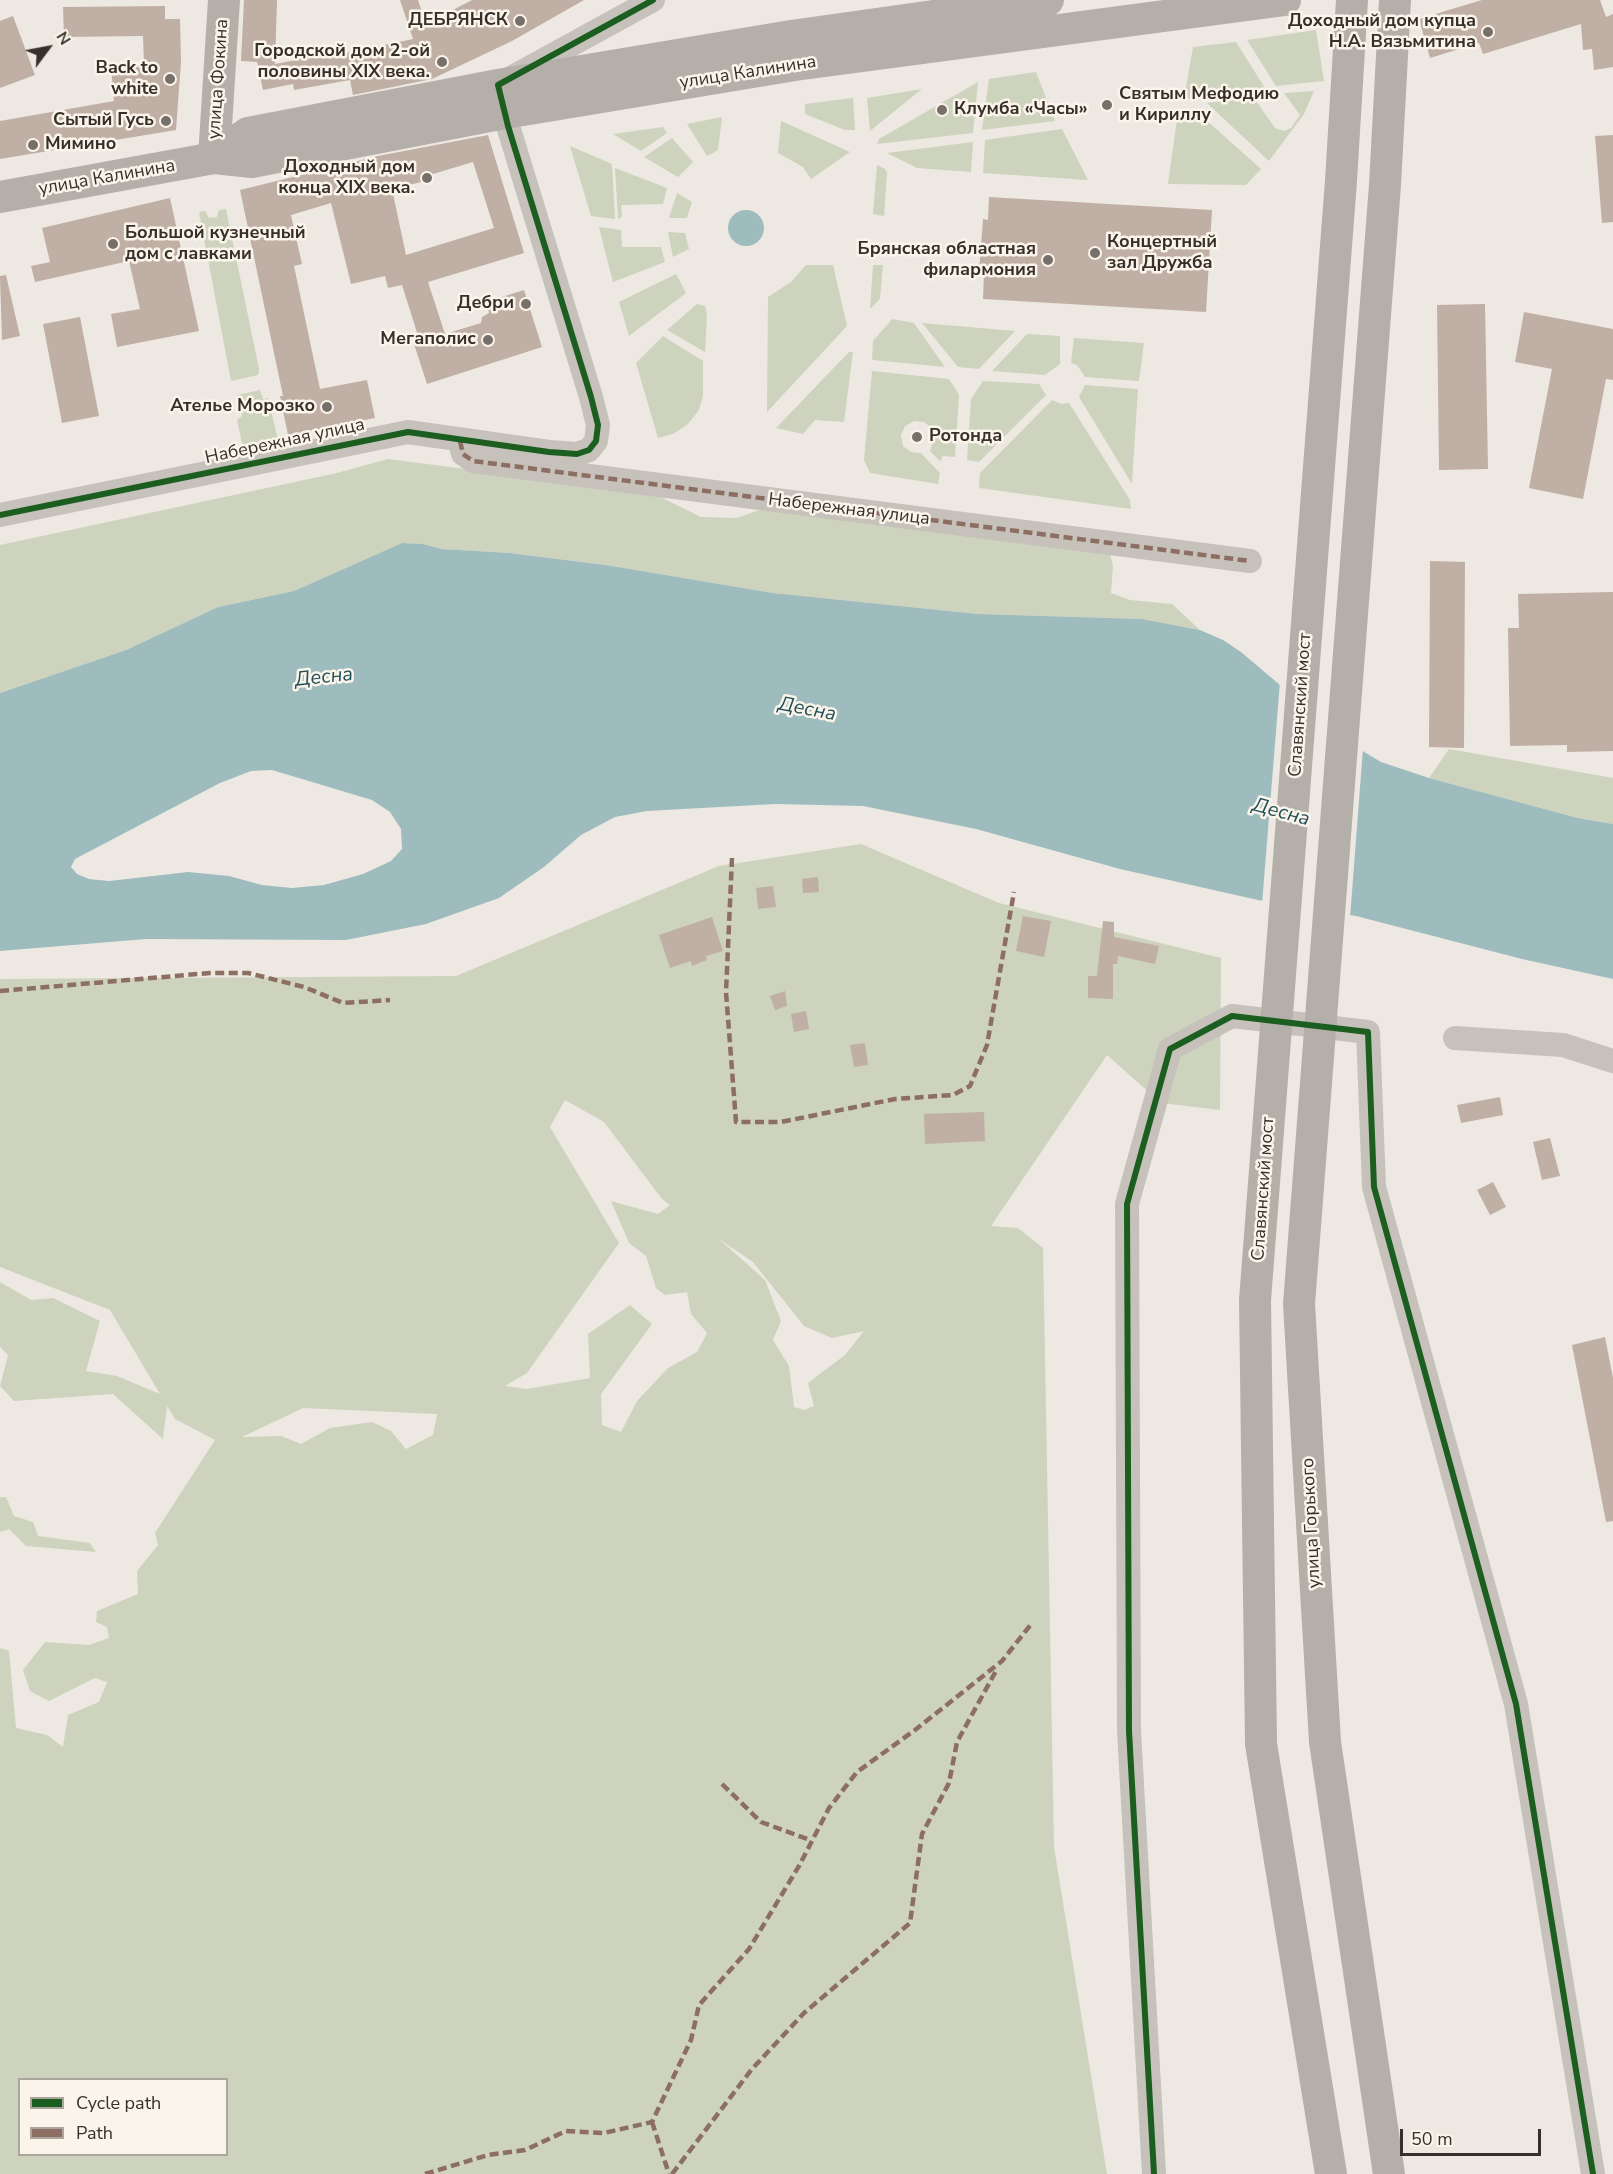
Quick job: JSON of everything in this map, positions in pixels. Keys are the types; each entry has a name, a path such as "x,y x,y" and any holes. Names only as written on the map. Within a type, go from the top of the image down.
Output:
{"main road":[{"name":"улица Фокина","path":"214,158 224,0"},
{"name":"улица Калинина","path":"502,99 791,36 1048,0"},
{"name":"улица Калинина","path":"0,197 214,158 248,133 1285,0"},
{"name":"Славянский мост","path":"1331,2174 1261,1744 1255,1300 1341,181 1352,0"},
{"name":"улица Горького","path":"1389,2174 1325,1742 1299,1304 1385,185 1395,0"}],"street":[{"path":"502,99 653,0"},
{"name":"Набережная улица","path":"0,515 408,432 460,441 577,454 589,450 596,441 598,425 585,371 549,264 502,99"},
{"name":"Набережная улица","path":"460,441 463,454 473,461 1250,561"},
{"path":"1154,2174 1130,1731 1127,1204 1170,1049 1232,1016 1368,1032 1374,1187 1516,1704 1593,2174"},
{"path":"1455,1038 1563,1045 1613,1061"}],"green space":[{"path":"1316,30 1324,81 1276,86 1247,40"},
{"path":"1236,42 1265,88 1184,99 1193,47"},
{"path":"1036,72 1055,121 982,130 989,79"},
{"path":"978,82 973,133 877,144 879,139"},
{"path":"922,89 870,131 867,98"},
{"path":"1314,91 1304,114 1269,161 1207,103 1254,98 1275,128 1284,131 1291,128 1300,115 1284,93"},
{"path":"853,98 855,130 845,130 805,114 805,104"},
{"path":"1196,111 1261,169 1246,185 1168,184 1178,112"},
{"path":"722,117 718,150 707,156 687,124"},
{"path":"781,121 850,152 811,179 803,167 778,153"},
{"path":"663,127 667,133 641,151 613,134"},
{"path":"1062,129 1088,180 983,173 985,140"},
{"path":"672,138 693,162 678,177 644,157"},
{"path":"973,142 971,172 917,168 887,153"},
{"path":"570,146 612,164 615,219 591,216"},
{"path":"877,165 885,169 887,173 884,216 873,214"},
{"path":"615,168 667,188 663,204 621,205 622,217 618,219"},
{"path":"677,193 692,202 687,218 669,218"},
{"path":"226,209 259,369 258,375 231,381 199,212 205,211 209,218 217,217 219,210"},
{"path":"599,227 621,230 622,247 661,247 665,262 613,282"},
{"path":"668,232 685,233 689,249 673,257"},
{"path":"806,265 833,265 847,326 767,412 768,297 791,282"},
{"path":"873,265 883,265 880,299 870,309"},
{"path":"676,274 686,293 629,336 619,302"},
{"path":"697,304 705,306 707,315 705,352 667,330"},
{"path":"892,319 914,323 945,367 872,360 873,341"},
{"path":"922,323 1015,331 979,369 958,367"},
{"path":"1027,334 1060,336 1060,364 1045,375 992,371"},
{"path":"663,336 703,361 703,395 699,410 688,424 673,434 658,438 636,363"},
{"path":"1074,338 1144,343 1139,381 1085,377 1077,365 1071,363"},
{"path":"849,352 853,352 844,422 815,420 803,434 776,428"},
{"path":"872,371 949,379 959,395 955,457 942,456 941,462 930,451 934,439 932,428 924,422 914,421 905,426 901,435 903,446 911,452 921,453 940,473 938,484 870,473 864,460"},
{"path":"983,381 1039,384 1046,395 979,462 967,460 971,399"},
{"path":"1085,385 1138,389 1132,484 1079,397"},
{"path":"260,390 263,399 268,398 278,440 243,448 237,420 242,416 237,395"},
{"path":"1052,400 1061,404 1069,403 1130,500 1131,509 979,488 980,473"},
{"path":"388,459 652,493 701,517 737,518 768,507 1110,554 1113,566 1111,593 1130,600 1172,604 1200,630 1142,619 978,614 773,593 606,565 402,543 294,591 218,607 126,650 0,693 0,545 337,473"},
{"path":"1449,749 1613,778 1613,824 1578,818 1429,778"},
{"path":"861,844 999,903 1221,958 1220,1110 1161,1103 1107,1055 991,1226 1018,1228 1043,1248 1054,1847 1107,2174 0,2174 0,1648 9,1651 16,1728 47,1735 63,1747 68,1715 99,1702 107,1682 95,1678 49,1701 30,1691 23,1670 45,1642 89,1645 109,1638 107,1627 96,1622 97,1611 138,1594 137,1571 158,1545 155,1533 215,1440 175,1419 167,1406 163,1439 113,1394 14,1401 0,1386 8,1355 0,1347 0,1282 31,1300 53,1298 100,1321 86,1371 117,1376 160,1394 110,1310 0,1267 0,979 456,976 719,866","holes":["565,1100 604,1122 662,1199 670,1205 658,1214 611,1201 629,1243 646,1256 656,1288 665,1295 687,1292 691,1314 707,1333 697,1352 668,1368 637,1401 621,1432 602,1425 601,1394 652,1324 630,1305 588,1334 590,1378 527,1389 505,1386 527,1373 619,1243 550,1127","719,1239 753,1262 804,1326 832,1338 864,1331 845,1355 808,1383 814,1406 804,1410 794,1407 789,1366 773,1340 781,1321 765,1280","303,1408 437,1414 433,1435 406,1449 391,1431 372,1422 330,1428 301,1444 281,1436 242,1437"]},
{"path":"0,1497 6,1497 14,1516 33,1522 38,1536 90,1543 96,1552 26,1546 9,1529 0,1532"}],"water":[{"path":"746,210 759,215 764,228 759,241 746,246 733,241 728,228 733,215"},
{"name":"Десна","path":"402,543 606,565 773,593 978,614 1142,619 1200,630 1223,640 1241,652 1346,741 1381,762 1429,778 1578,818 1613,824 1613,979 1522,959 1356,916 1258,900 1120,869 976,829 863,806 775,804 647,811 615,817 581,835 544,867 499,898 426,924 346,940 146,939 0,951 0,693 126,650 218,607 294,591","holes":["272,770 372,800 390,812 401,829 402,849 391,861 363,874 324,885 292,888 262,885 229,876 188,872 109,881 89,879 77,874 71,867 75,859 220,783 251,771"]}],"pier":[{"path":"1280,682 1348,739 1363,748 1350,918 1262,904"}],"building":[{"path":"244,0 277,0 275,64 331,53 331,56 413,39 400,0 418,0 426,24 472,0 584,0 512,41 432,79 353,95 350,80 294,90 293,84 263,90 257,62 241,61"},
{"name":"Доходный дом купца Н.А. Вязьмитина","path":"1482,0 1600,0 1606,17 1613,14 1613,67 1594,70 1592,49 1583,50 1581,24 1483,54 1479,43 1430,58 1419,19"},
{"path":"165,6 165,19 180,19 181,62 176,130 0,159 0,121 114,101 111,67 144,65 143,36 64,37 63,7"},
{"path":"13,16 35,75 0,88 0,21"},
{"path":"488,135 524,253 428,282 445,334 481,323 482,317 489,313 486,302 524,290 542,347 427,384 414,344 420,342 402,285 388,288 385,276 351,284 331,203 291,215 302,264 294,266 320,389 367,380 375,418 288,435 280,396 283,396 240,190 378,156","holes":["473,162 494,228 406,255 392,189 434,179 433,174"]},
{"path":"1613,135 1613,222 1602,223 1595,136"},
{"name":"Концертный зал Дружба","path":"989,197 1212,210 1206,312 983,299 984,273 979,273 983,219 988,220"},
{"name":"Большой кузнечный дом с лавками","path":"170,198 199,331 117,347 111,314 140,309 129,261 35,282 31,266 50,262 42,228"},
{"path":"6,275 20,336 2,340 0,276"},
{"path":"1485,304 1488,469 1439,470 1437,305"},
{"path":"1524,312 1613,329 1613,380 1606,379 1583,499 1529,488 1552,369 1515,362"},
{"path":"80,317 99,416 62,423 43,324"},
{"path":"1430,561 1465,562 1464,748 1429,747"},
{"path":"1613,592 1613,751 1567,752 1567,745 1510,746 1508,628 1519,628 1518,594"},
{"path":"818,877 819,892 803,893 802,879"},
{"path":"773,886 776,907 758,909 756,888"},
{"path":"1023,916 1051,921 1044,957 1016,951"},
{"path":"712,917 723,951 706,956 707,960 692,966 691,961 670,968 659,935"},
{"path":"1103,921 1114,922 1114,937 1159,946 1155,964 1118,956 1117,964 1113,964 1113,999 1088,998 1088,976 1097,976"},
{"path":"785,991 787,1006 775,1010 770,996"},
{"path":"806,1011 809,1029 794,1032 791,1014"},
{"path":"865,1043 868,1065 854,1067 850,1045"},
{"path":"1500,1097 1503,1115 1461,1123 1457,1105"},
{"path":"984,1112 985,1141 925,1144 924,1114"},
{"path":"1550,1138 1560,1176 1542,1180 1533,1142"},
{"path":"1493,1182 1506,1207 1490,1215 1477,1190"},
{"path":"1605,1337 1613,1378 1613,1521 1606,1522 1572,1345"}],"marked path":[{"path":"460,441 463,454 473,461 1250,561"},
{"path":"732,858 726,992 736,1122 781,1122 895,1099 953,1095 970,1086 987,1045 1014,892"},
{"path":"0,991 210,973 248,973 304,987 343,1003 390,1000"},
{"path":"425,2174 488,2155 525,2150 566,2131 604,2133 652,2122 691,2040 699,2005 749,1949 799,1866 829,1808 857,1772 915,1730 1002,1661 1032,1623"},
{"path":"672,2174 752,2069 804,2013 910,1923 922,1834 949,1783 957,1742 997,1669"},
{"path":"722,1784 761,1822 810,1840"},
{"path":"652,2122 669,2174"}],"cycle path":[{"path":"0,515 408,432 549,452 577,454 589,450 596,441 598,425 508,126 498,85 653,0"},
{"path":"1154,2174 1129,1731 1127,1204 1170,1049 1232,1016 1368,1032 1374,1187 1516,1704 1593,2174"}],"place":[{"name":"ДЕБРЯНСК","path":"520,21"},
{"name":"Доходный дом купца Н.А. Вязьмитина","path":"1488,32"},
{"name":"Городской дом 2-ой половины XIX века.","path":"442,62"},
{"name":"Back to white","path":"170,79"},
{"name":"Святым Мефодию и Кириллу","path":"1107,105"},
{"name":"Клумба «Часы»","path":"942,110"},
{"name":"Сытый Гусь","path":"166,121"},
{"name":"Мимино","path":"33,145"},
{"name":"Доходный дом конца XIX века.","path":"427,178"},
{"name":"Большой кузнечный дом с лавками","path":"113,244"},
{"name":"Концертный зал Дружба","path":"1095,253"},
{"name":"Брянская областная филармония","path":"1048,260"},
{"name":"Дебри","path":"526,304"},
{"name":"Мегаполис","path":"488,340"},
{"name":"Ателье Морозко","path":"327,407"},
{"name":"Ротонда","path":"917,437"}]}
